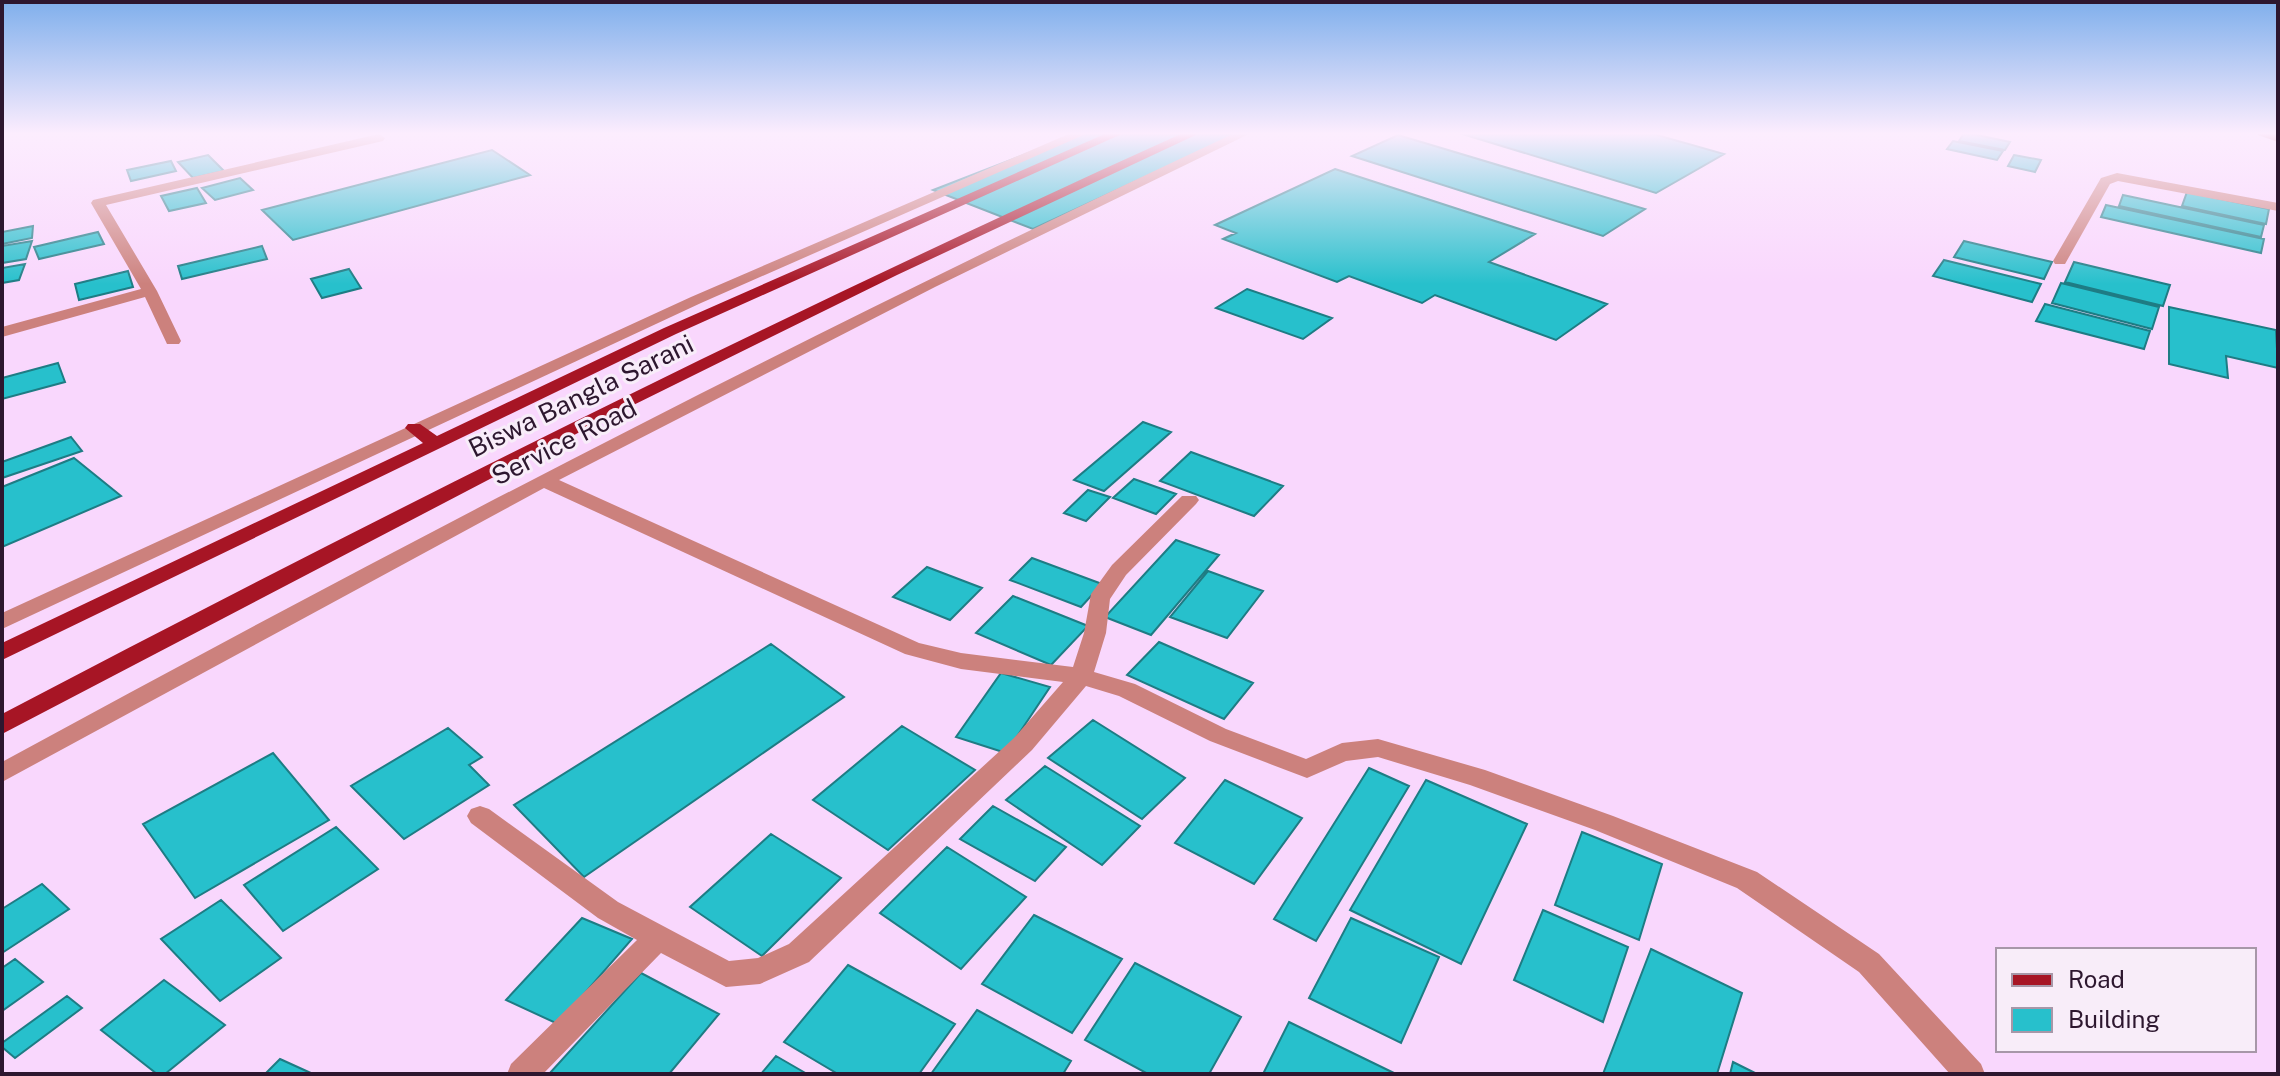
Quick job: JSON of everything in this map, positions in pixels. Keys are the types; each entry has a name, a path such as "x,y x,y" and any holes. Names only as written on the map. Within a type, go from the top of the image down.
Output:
{"main road":[{"name":"Biswa Bangla Sarani","path":"2,652 670,331 1001,183"},
{"name":"Biswa Bangla Sarani","path":"2,725 410,510 647,391 1083,183"},
{"path":"912,205 937,211"},
{"path":"414,428 435,443"}],"street":[{"path":"173,341 150,291 98,203 184,183"},
{"path":"2,622 414,428 963,183"},
{"name":"Service Road","path":"2,773 235,643 545,481 846,326 1141,183"},
{"path":"2060,261 2104,183"},
{"path":"2150,183 2278,207"},
{"path":"2,332 150,291"},
{"path":"545,481 913,649 961,661 1081,676 1127,690 1218,735 1307,769 1342,752 1378,748 1504,787 1747,880 1869,963 1970,1074"},
{"path":"480,816 608,910 726,974 760,971 799,953 1023,744 1081,676 1095,633 1099,599 1119,570 1189,500"},
{"path":"522,1074 658,937"}],"building":[{"path":"220,183 246,183 253,190 215,200 202,188"},
{"path":"365,183 500,183 293,240 262,210"},
{"path":"951,183 1132,183 1033,229 933,190"},
{"path":"1305,183 1379,183 1535,234 1489,262 1607,304 1556,340 1435,295 1422,303 1349,276 1337,282 1223,239 1236,233 1215,225"},
{"path":"1437,183 1559,183 1645,209 1603,236"},
{"path":"1624,183 1673,183 1656,193"},
{"path":"197,188 206,203 169,211 161,196"},
{"path":"2187,192 2269,209 2266,224 2182,206"},
{"path":"2123,195 2264,225 2261,237 2119,206"},
{"path":"2106,205 2264,239 2261,253 2101,217"},
{"path":"33,226 32,238 2,244 2,232"},
{"path":"98,232 104,244 39,259 34,247"},
{"path":"32,241 26,259 2,263 2,246"},
{"path":"1964,241 2052,262 2044,279 1954,257"},
{"path":"262,246 267,259 182,279 178,266"},
{"path":"1944,260 2041,284 2032,302 1933,276"},
{"path":"2074,262 2170,285 2163,306 2065,282"},
{"path":"25,264 19,280 2,283 2,268"},
{"path":"349,269 361,288 322,298 311,279"},
{"path":"128,271 133,287 79,300 75,284"},
{"path":"2061,283 2159,307 2152,329 2052,303"},
{"path":"1247,289 1332,318 1303,339 1216,308"},
{"path":"2045,304 2150,331 2144,349 2036,321"},
{"path":"2169,307 2276,330 2278,368 2226,356 2228,378 2169,364"},
{"path":"58,363 65,382 2,399 2,378"},
{"path":"1143,422 1171,432 1104,491 1074,480"},
{"path":"71,437 82,451 2,478 2,462"},
{"path":"1191,452 1283,486 1254,516 1160,481"},
{"path":"74,458 121,496 2,547 2,487"},
{"path":"1134,479 1176,494 1156,514 1113,498"},
{"path":"1088,490 1110,497 1086,521 1064,513"},
{"path":"1176,540 1219,555 1151,635 1105,617"},
{"path":"1032,558 1102,584 1081,607 1010,580"},
{"path":"927,567 982,588 950,620 893,597"},
{"path":"1208,571 1263,591 1227,638 1170,617"},
{"path":"1013,596 1088,626 1051,665 976,633"},
{"path":"1159,642 1253,683 1224,719 1127,675"},
{"path":"771,644 844,697 584,877 514,805"},
{"path":"1001,673 1050,687 1006,753 956,737"},
{"path":"1093,720 1185,778 1142,819 1048,758"},
{"path":"902,726 975,770 888,850 813,800"},
{"path":"448,728 482,757 469,765 489,785 404,839 351,786"},
{"path":"273,753 329,820 195,898 143,824"},
{"path":"1045,766 1140,826 1102,865 1006,800"},
{"path":"1369,768 1409,786 1316,941 1274,919"},
{"path":"1225,780 1302,818 1254,884 1175,843"},
{"path":"1426,780 1527,824 1461,964 1350,910"},
{"path":"993,806 1066,847 1035,881 960,839"},
{"path":"336,827 378,869 283,931 244,885"},
{"path":"1582,832 1662,864 1639,940 1555,905"},
{"path":"771,834 841,878 762,956 690,907"},
{"path":"947,847 1026,897 961,969 880,913"},
{"path":"42,884 69,909 2,953 2,909"},
{"path":"221,900 281,958 220,1001 161,939"},
{"path":"1543,910 1628,947 1603,1022 1514,980"},
{"path":"1034,915 1122,959 1072,1033 982,984"},
{"path":"582,918 632,939 558,1024 506,1000"},
{"path":"1351,918 1439,957 1401,1043 1309,998"},
{"path":"1651,949 1742,993 1717,1074 1603,1074"},
{"path":"15,959 43,982 2,1011 2,968"},
{"path":"1135,963 1241,1017 1209,1074 1148,1074 1085,1040"},
{"path":"848,965 955,1024 919,1074 838,1074 784,1042"},
{"path":"641,973 719,1014 669,1074 549,1074"},
{"path":"164,980 225,1025 165,1074 157,1074 101,1030"},
{"path":"67,996 82,1008 15,1058 2,1047 2,1043"},
{"path":"977,1010 1071,1061 1063,1074 931,1074"},
{"path":"1289,1022 1396,1074 1263,1074"},
{"path":"776,1056 807,1074 761,1074"},
{"path":"280,1059 313,1074 265,1074"},
{"path":"1733,1062 1757,1074 1730,1074"}]}
